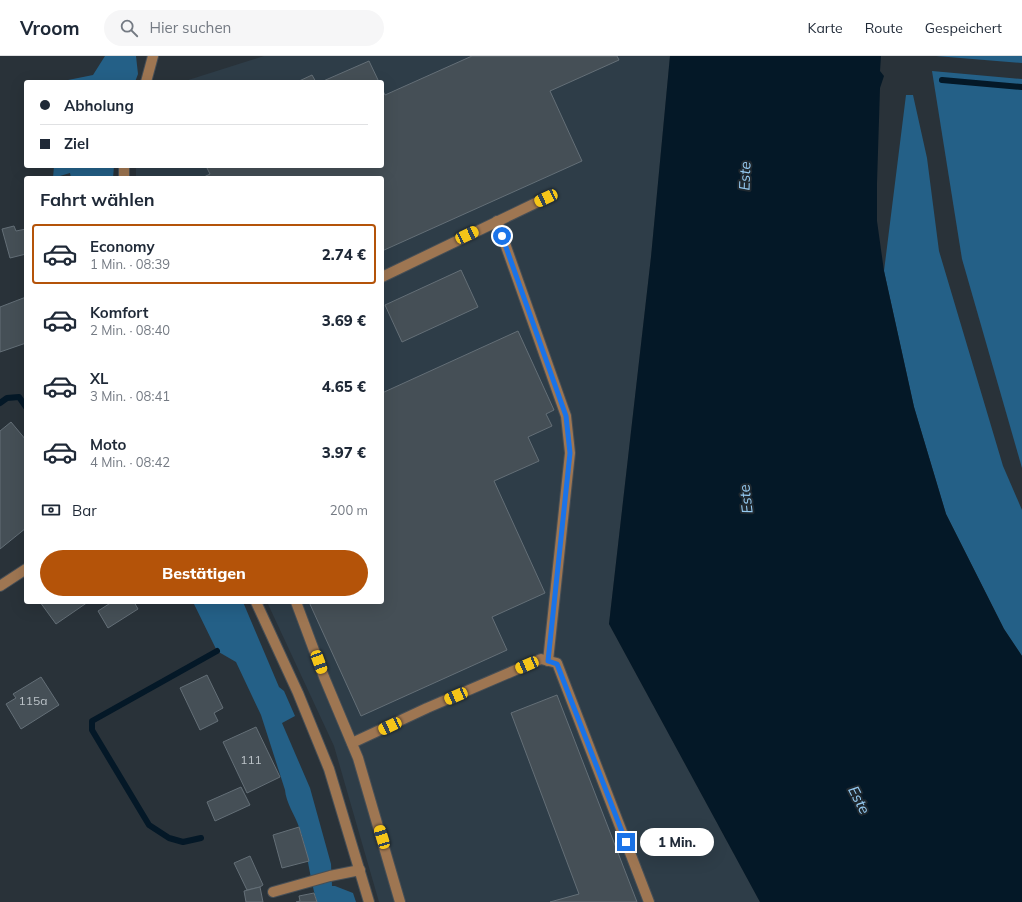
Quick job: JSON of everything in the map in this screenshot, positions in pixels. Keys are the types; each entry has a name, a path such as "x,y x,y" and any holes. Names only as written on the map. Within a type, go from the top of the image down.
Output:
{"street":[{"path":"147,80 153,56"},
{"path":"384,276 546,198"},
{"path":"497,221 566,416 570,453 548,661"},
{"path":"0,586 24,570"},
{"path":"257,604 298,693 329,769 369,902"},
{"path":"297,604 324,677 352,743 382,837 400,902"},
{"path":"352,743 427,708 541,659 557,664 649,902"},
{"path":"273,892 330,876 360,870"}],"shaded area":[{"path":"105,56 136,56 138,74 136,80 68,80 93,75"},
{"path":"264,56 670,56 651,257 609,624 760,902 379,902 334,746 268,604 384,604 384,176 136,176 136,168 384,168 384,80 188,80"},
{"path":"936,56 1022,56 1022,63"},
{"path":"932,71 1022,79 1022,468 962,259"},
{"path":"906,95 913,95 927,158 939,251 1003,466 1022,510 1022,656 1004,629 946,514 914,407 884,271"},
{"path":"54,168 114,168 113,176 71,176 70,173 53,176"},
{"path":"194,604 244,604 279,687 284,691 295,716 282,723 310,788 331,864 332,886 353,893 356,902 317,902 302,836 287,800 261,715 236,662 217,651"}],"water":[{"name":"Este","path":"670,56 881,56 880,71 884,76 880,88 877,221 884,271 914,407 946,514 1004,629 1022,656 1022,902 760,902 609,624 651,257"}],"building":[{"path":"472,56 617,56 619,60 550,91 582,161 384,250 384,176 206,176 210,174 207,168 384,168 384,93 385,95"},
{"path":"369,61 378,80 326,80"},
{"path":"312,75 315,80 301,80"},
{"path":"14,226 16,231 24,229 24,254 10,258 2,229"},
{"path":"461,270 478,307 402,342 385,305"},
{"path":"24,298 24,344 0,352 0,307"},
{"path":"518,331 554,410 546,414 552,426 528,437 539,461 494,481 545,593 492,617 507,650 361,716 310,604 384,604 384,392"},
{"path":"11,422 24,438 24,530 0,549 0,431"},
{"path":"41,604 85,604 56,624"},
{"path":"109,604 135,604 138,609 108,628 98,611"},
{"path":"207,675 223,708 214,713 218,721 200,730 180,688"},
{"path":"41,677 59,705 21,729 6,704 16,698 13,694"},
{"path":"557,695 637,902 550,902 579,894 511,713"},
{"path":"256,727 280,777 247,793 223,742"},
{"path":"241,787 250,805 215,821 207,802"},
{"path":"299,827 309,861 282,868 273,835"},
{"path":"250,856 263,885 247,890 234,863"},
{"path":"260,887 263,902 246,902 244,891"},
{"path":"314,893 317,902 296,902 300,901 299,896"}],"waterway":[{"path":"942,80 1022,87"},
{"path":"0,403 7,398 19,397 24,404"},
{"path":"201,838 183,842 169,838 149,825 92,730 92,721 217,651"}],"route":[{"path":"502,236 566,416 570,453 548,661 557,664 626,842"}]}
